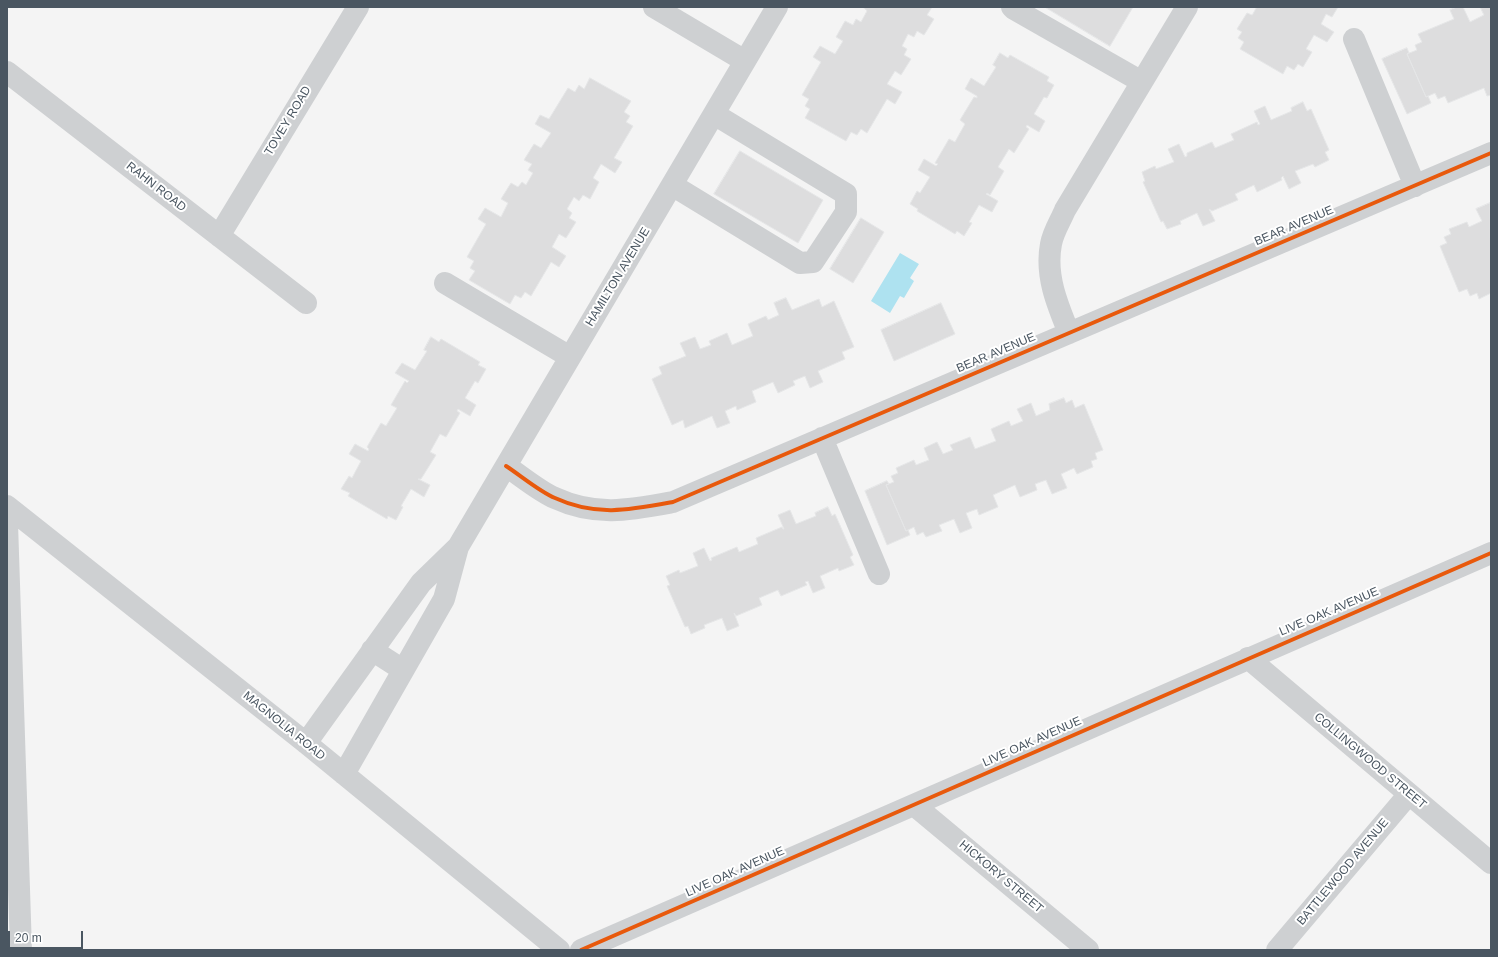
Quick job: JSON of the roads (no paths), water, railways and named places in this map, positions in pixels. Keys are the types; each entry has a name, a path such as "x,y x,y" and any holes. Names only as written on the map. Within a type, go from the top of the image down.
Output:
{"street":[{"name":"TOVEY ROAD","path":"219,236 358,7"},
{"path":"654,7 745,61"},
{"name":"HAMILTON AVENUE","path":"344,774 444,599 458,547 777,7"},
{"path":"1012,7 1142,82"},
{"path":"1069,333 1057,304 1050,276 1051,243 1065,210 1187,7"},
{"path":"1354,39 1415,186"},
{"name":"RAHN ROAD","path":"7,72 306,303"},
{"path":"672,185 800,263 813,262 846,212 846,194 714,114"},
{"name":"BEAR AVENUE","path":"506,466 554,498 577,506 600,511 634,509 673,502 1491,153"},
{"path":"445,283 570,357"},
{"path":"822,438 879,574"},
{"name":"MAGNOLIA ROAD","path":"7,506 306,743 559,950"},
{"path":"7,523 21,950"},
{"name":"HAMILTON AVENUE","path":"306,743 420,583 458,547"},
{"name":"LIVE OAK AVENUE","path":"581,950 1491,553"},
{"path":"372,650 403,670"},
{"name":"COLLINGWOOD STREET","path":"1248,658 1491,863"},
{"name":"BATTLEWOOD AVENUE","path":"1277,950 1409,794"},
{"name":"HICKORY STREET","path":"914,805 1088,950"}],"water":[{"path":"900,253 919,264 910,278 914,281 904,298 900,296 890,313 871,301"}]}
